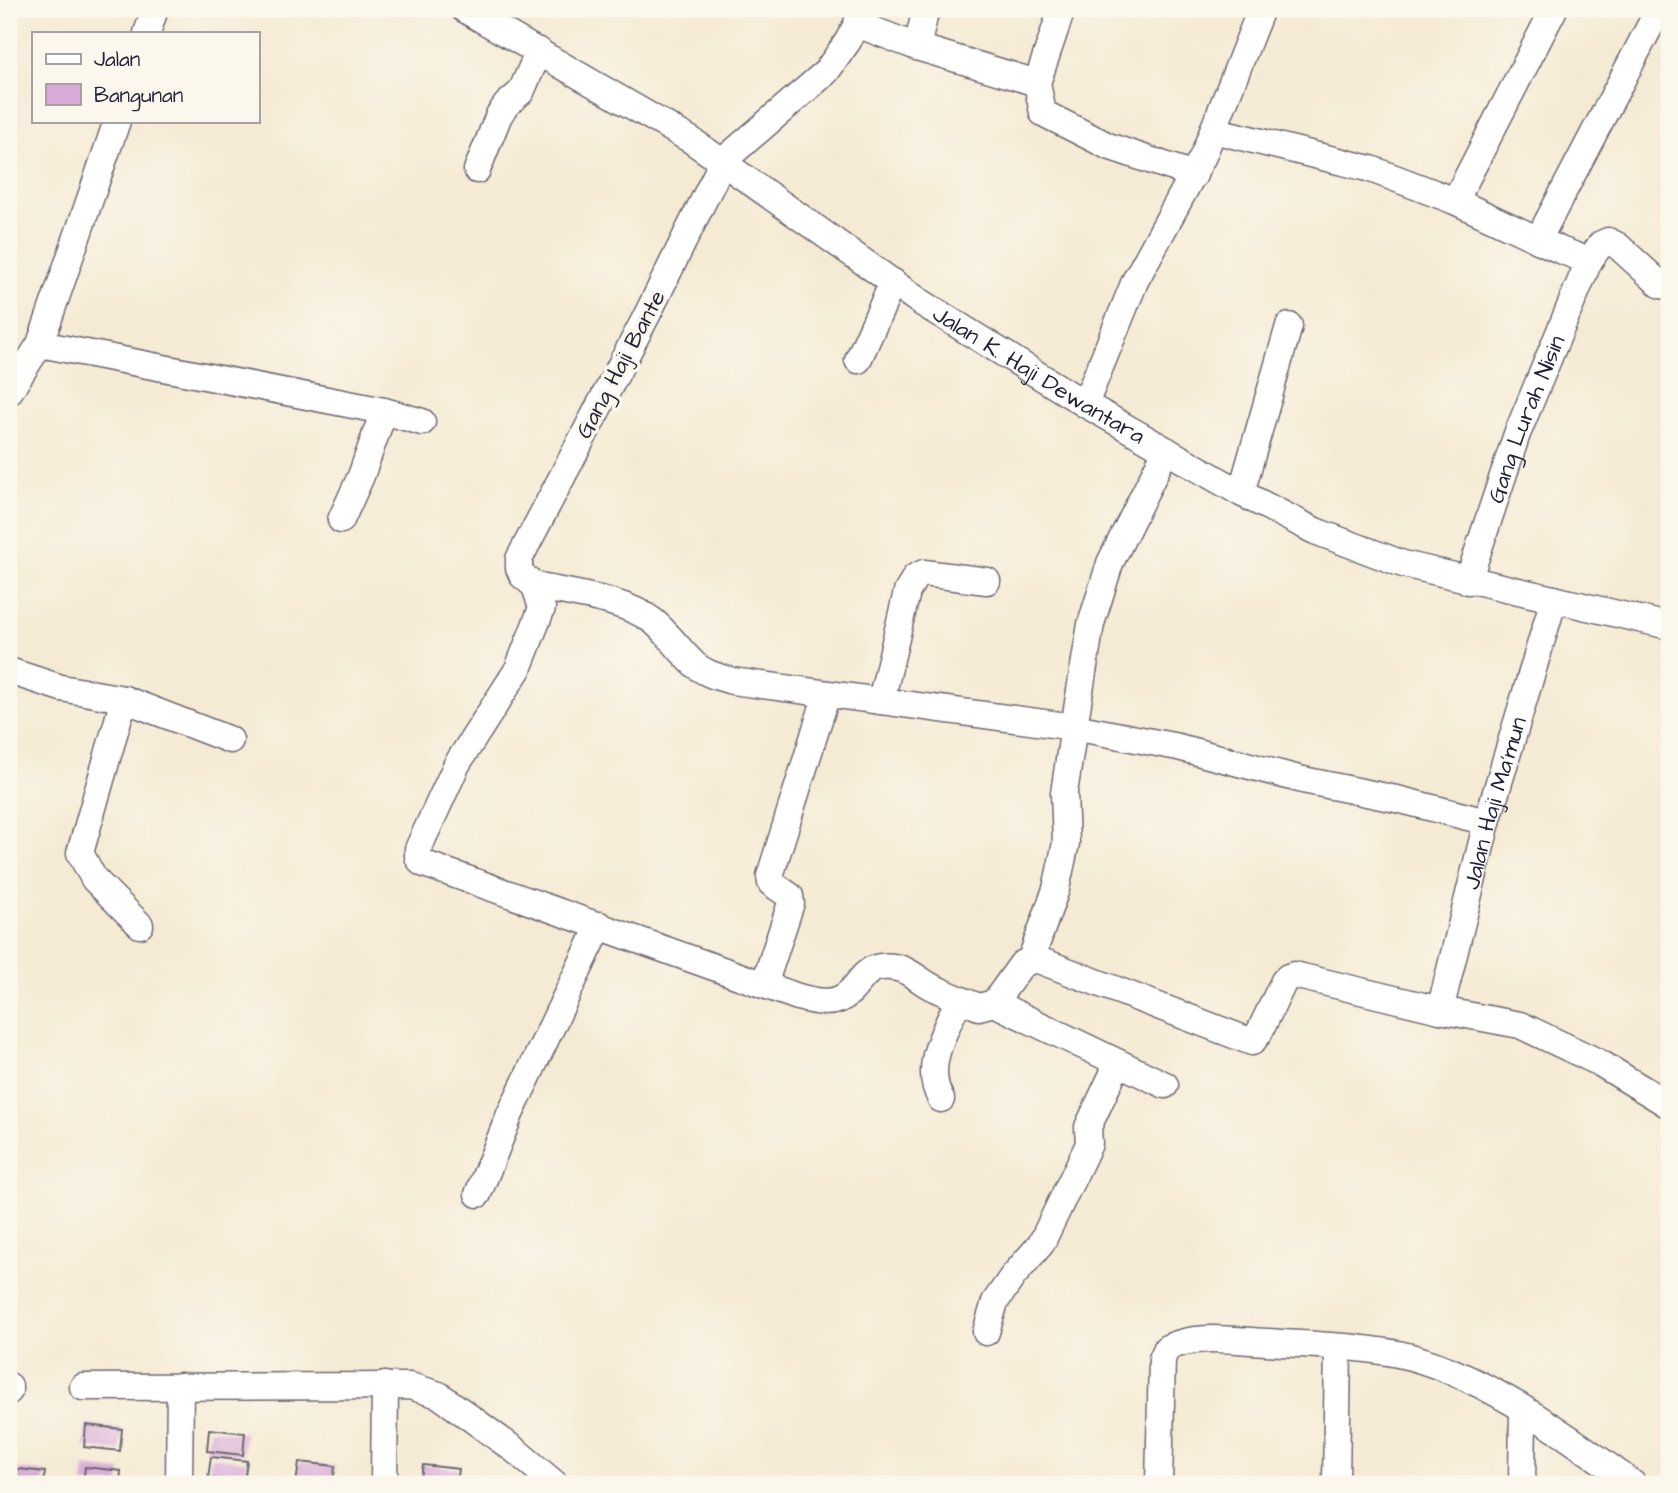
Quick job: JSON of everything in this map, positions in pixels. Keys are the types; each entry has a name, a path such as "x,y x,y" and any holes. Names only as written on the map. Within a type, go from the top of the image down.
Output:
{"street":[{"path":"146,32 155,9"},
{"name":"Jalan K. Haji Dewantara","path":"464,9 723,161 919,301 1085,404 1241,493 1315,531 1403,564 1669,626"},
{"path":"917,47 926,9"},
{"path":"1062,9 1037,83 1043,113 1108,146 1194,175"},
{"path":"1085,404 1135,281 1194,175 1262,9"},
{"path":"1455,201 1554,9"},
{"path":"1538,240 1659,9"},
{"path":"723,161 826,72 858,16 917,47 1037,83"},
{"path":"477,170 499,115 507,104 522,92 539,51"},
{"path":"9,392 40,345 117,122"},
{"path":"1213,130 1371,169 1455,201 1588,261 1601,244 1608,241 1618,246 1661,285 1669,286"},
{"name":"Gang Haji Bante","path":"527,577 519,559 646,317 723,161"},
{"name":"Gang Lurah Nisin","path":"1468,580 1517,434 1588,261"},
{"path":"858,360 893,282"},
{"path":"1241,493 1289,326"},
{"path":"40,345 384,411 422,422"},
{"path":"341,520 361,476 384,411"},
{"path":"1031,959 1056,889 1066,842 1063,793 1091,624 1110,563 1166,450"},
{"path":"881,701 907,592 915,577 924,573 987,581"},
{"path":"527,577 637,612 676,642 694,664 710,675 733,681 1074,727 1178,747 1303,780 1401,800 1487,822"},
{"path":"527,577 542,608 518,669 457,764 418,849 418,857 422,863 798,997 825,1002 840,999 855,988 866,971 882,967 909,970 931,987 979,1007 994,1003 1022,964 1037,959 1252,1042 1284,981 1288,976 1294,975 1440,1010 1520,1024 1600,1063 1669,1105"},
{"name":"Jalan Haji Ma'mun","path":"1440,1010 1487,822 1554,599"},
{"path":"9,671 61,688 124,699 230,740"},
{"path":"764,985 791,903 790,896 773,886 770,876 827,694"},
{"path":"124,699 80,853 94,879 140,925"},
{"path":"478,1194 510,1114 600,925"},
{"path":"941,1099 935,1089 932,1073 935,1054 959,999"},
{"path":"994,1003 1165,1085"},
{"path":"986,1332 995,1303 1013,1276 1041,1244 1047,1232 1089,1144 1088,1127 1118,1062"},
{"path":"1159,1484 1162,1359 1167,1348 1194,1339 1338,1348 1408,1356 1441,1366 1487,1388 1523,1410 1586,1449 1633,1484"},
{"path":"1336,1484 1338,1348"},
{"path":"384,1484 385,1385"},
{"path":"179,1484 180,1386"},
{"path":"83,1387 410,1386 439,1395 516,1451 555,1484"},
{"path":"1522,1484 1523,1410"}],"building":[{"path":"86,1425 122,1429 120,1451 84,1447"},
{"path":"209,1429 245,1433 243,1455 207,1451"},
{"path":"211,1457 247,1461 244,1482 208,1478"},
{"path":"299,1462 335,1466 333,1484 296,1484"},
{"path":"423,1465 459,1469 457,1484 420,1484"},
{"path":"85,1467 121,1471 120,1484 83,1484"},
{"path":"9,1468 45,1472 43,1484 9,1484"}]}
